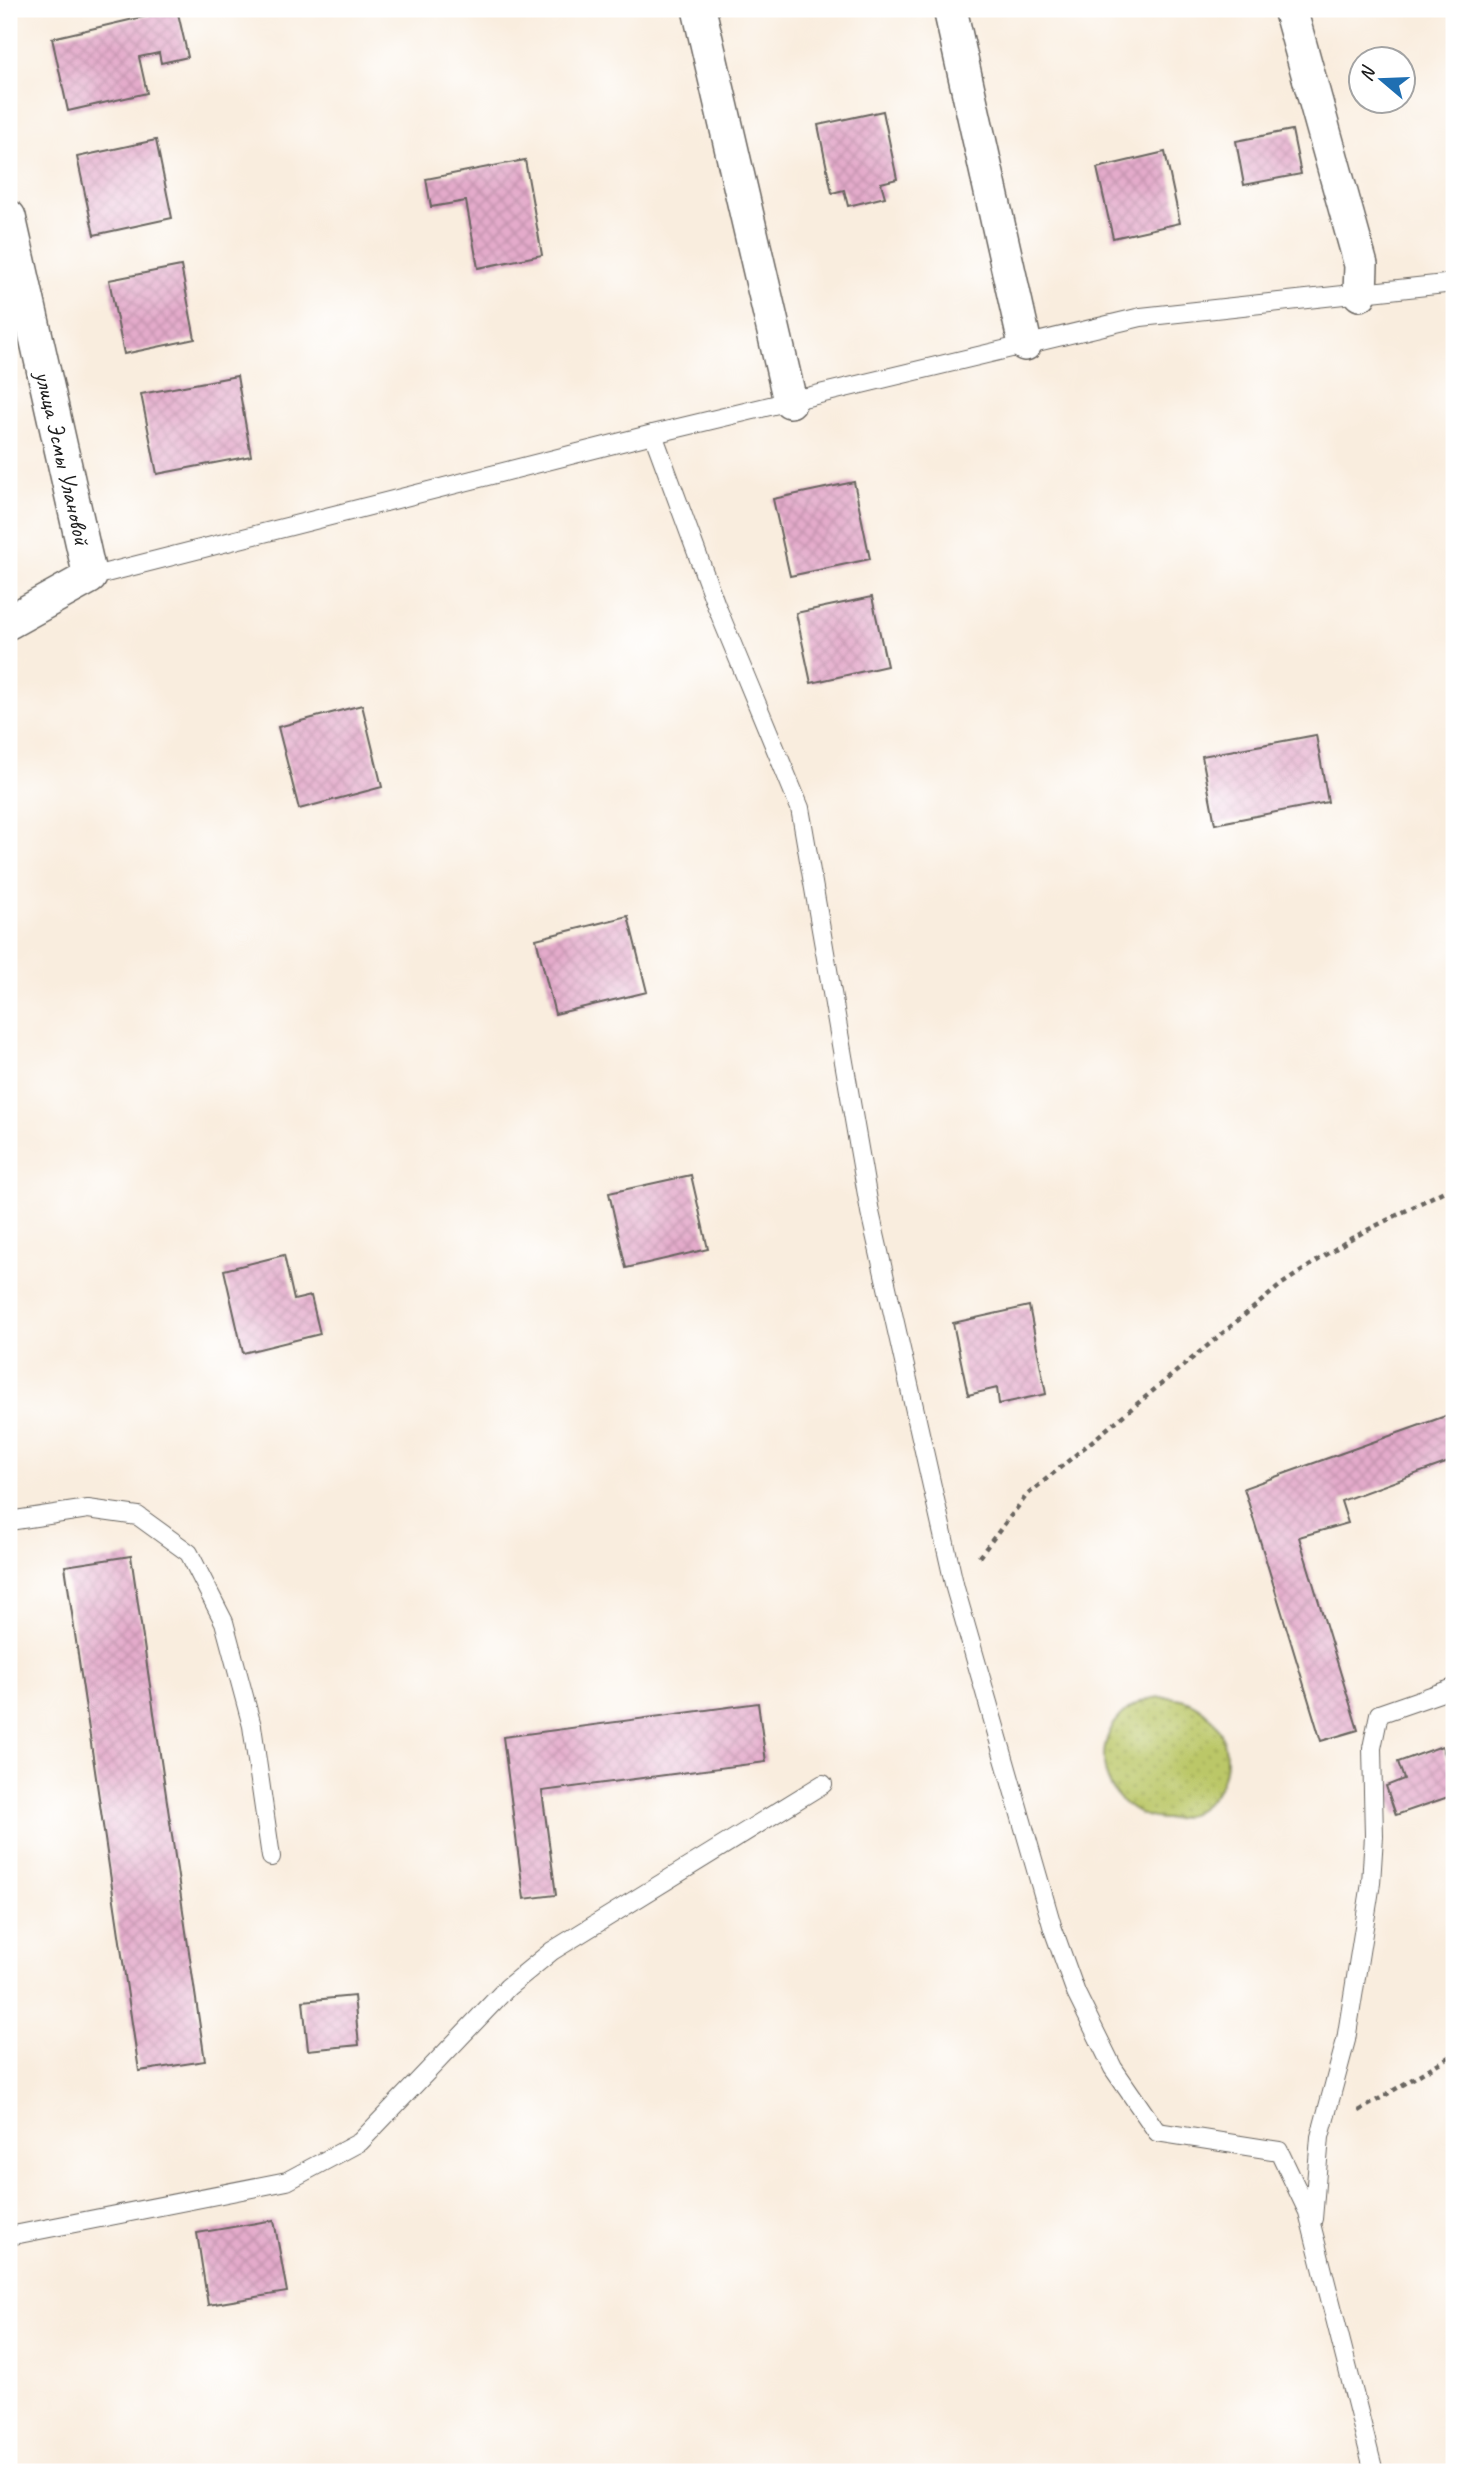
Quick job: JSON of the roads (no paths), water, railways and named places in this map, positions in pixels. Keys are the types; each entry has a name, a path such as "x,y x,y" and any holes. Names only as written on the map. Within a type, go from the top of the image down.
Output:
{"street":[{"path":"699,9 790,401"},
{"path":"950,9 1025,344"},
{"path":"1290,9 1361,265 1360,293"},
{"name":"улица Эсмы Улановой","path":"9,217 90,577"},
{"path":"9,622 90,577"}],"lane":[{"path":"90,577 653,434 1141,317 1454,284"},
{"path":"653,434 716,605 800,808 870,1212 955,1588 1053,1928 1088,2018 1113,2068 1157,2132 1279,2151 1308,2212 1374,2472"},
{"path":"9,1521 88,1509 138,1516 189,1553 224,1622 249,1713 271,1857"},
{"path":"1356,2400 1310,2250 1320,2137 1346,2040 1371,1883 1374,1836 1372,1748 1379,1714 1454,1688"},
{"path":"9,2236 287,2180 360,2142 508,1987 552,1951 823,1784"}]}
